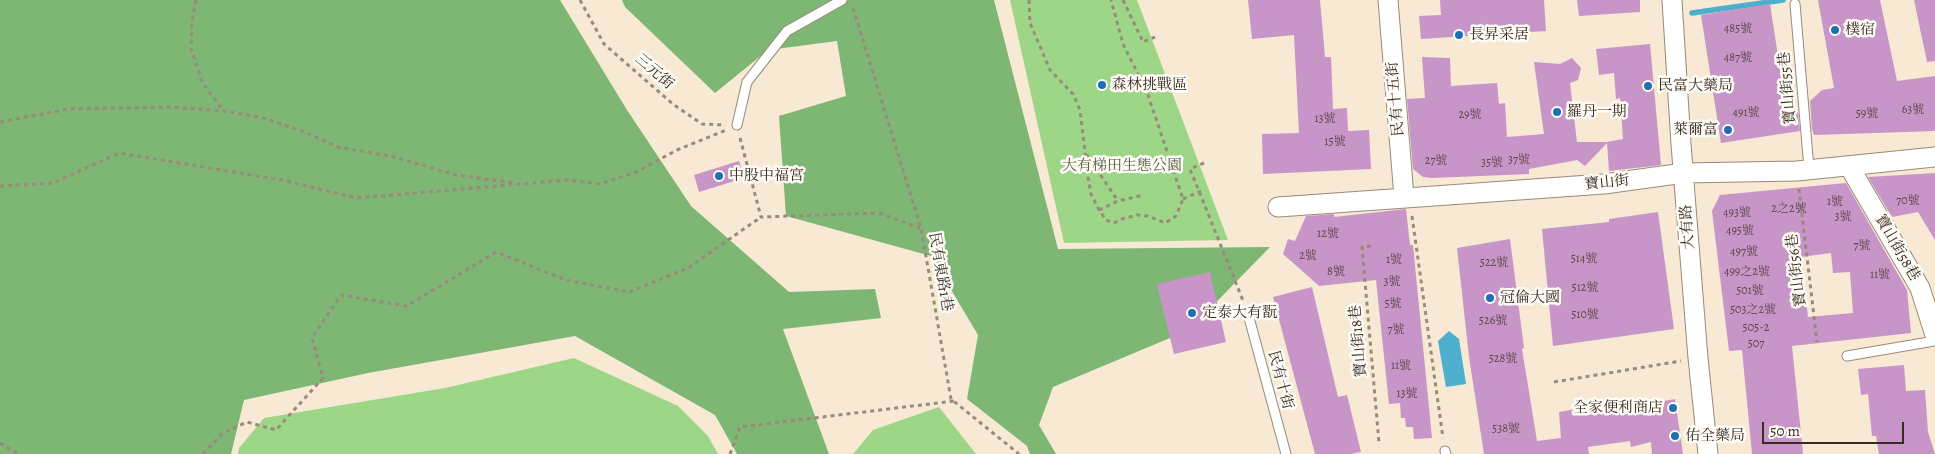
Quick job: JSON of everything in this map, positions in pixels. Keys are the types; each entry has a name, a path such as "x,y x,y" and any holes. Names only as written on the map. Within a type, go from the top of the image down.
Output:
{"street":[{"name":"民有十五街","path":"1388,0 1407,197"},
{"name":"大有路","path":"1672,0 1698,358 1708,454"},
{"name":"寶山街","path":"1278,207 1604,184 1684,173 1809,169 1935,157"},
{"name":"寶山街58巷","path":"1849,166 1920,288 1935,335"}],"lane":[{"path":"737,125 747,82 787,31 842,0"},
{"name":"寶山街55巷","path":"1795,4 1809,169"},
{"name":"民有十街","path":"1248,314 1286,454"},
{"path":"1847,356 1935,341"}],"path":[{"path":"196,0 192,21 191,49 203,84 224,111"},
{"name":"三元街","path":"580,0 604,44 674,105 702,124 737,125"},
{"path":"851,0 921,228"},
{"path":"1029,0 1030,23 1050,70 1073,94 1080,110 1082,137 1091,194 1099,210 1106,220 1114,223 1137,215 1148,216 1165,223 1176,216 1183,199 1147,92 1123,44 1111,0"},
{"path":"1123,0 1143,42 1155,37"},
{"path":"0,122 68,109 170,107 224,111 269,120 305,132 338,147 395,157 456,175 523,184"},
{"path":"0,186 53,183 118,153 282,180 356,198 568,180 600,184 636,172 677,150 737,125 761,217 688,268 629,292 566,280 496,252 407,306 341,295 312,338 323,378 276,430 247,422 223,433 203,454"},
{"path":"1086,155 1118,201"},
{"path":"1204,163 1190,169 1201,192 1248,314"},
{"path":"1183,199 1201,192"},
{"path":"1099,210 1118,201 1144,195"},
{"name":"寶山街56巷","path":"1800,195 1817,342"},
{"path":"1407,197 1446,452"},
{"name":"民有東路1巷","path":"761,217 879,213 921,228 951,398 954,401"},
{"name":"寶山街18巷","path":"1371,246 1362,247 1379,443"},
{"path":"1554,382 1682,361"},
{"path":"730,454 740,427 954,401 1019,454"},
{"path":"0,443 18,454"}],"green space":[{"path":"0,0 560,0 627,110 691,206 789,292 875,289 881,318 783,329 829,454 737,454 715,415 575,336 368,373 244,400 231,454 0,454"},
{"path":"622,0 994,0 1058,249 1270,247 1189,330 1053,387 1039,425 1056,454 1030,454 1027,446 967,399 978,335 931,256 786,216 779,116 846,96 837,41 768,50 715,93 625,7"},
{"name":"大有梯田生態公園","path":"1010,0 1137,0 1228,240 1064,243"},
{"path":"574,358 678,406 708,436 718,454 238,454 239,448 264,418 445,388"},
{"path":"939,407 976,454 853,454 873,430"}],"water":[{"path":"1449,331 1459,339 1466,384 1446,387 1438,341"}],"building":[{"path":"1248,0 1320,0 1325,57 1331,57 1333,109 1347,108 1348,131 1369,130 1371,169 1263,174 1262,134 1299,133 1294,35 1252,39"},
{"name":"長昇采居","path":"1440,0 1544,0 1546,31 1421,39 1419,16 1441,15"},
{"name":"長昇采居","path":"1577,0 1640,0 1640,12 1579,16"},
{"path":"1818,0 1880,0 1897,81 1935,76 1935,131 1814,135 1810,101 1822,90 1834,88"},
{"path":"1914,0 1935,0 1935,61 1927,62"},
{"path":"1770,4 1788,121 1798,112 1800,131 1721,143 1701,15"},
{"path":"1650,44 1661,165 1609,171 1607,143 1585,166 1577,160 1529,169 1529,174 1432,178 1423,177 1413,169 1407,99 1425,98 1422,57 1450,58 1451,86 1497,83 1499,104 1505,103 1507,137 1544,134 1534,62 1560,64 1572,58 1581,68 1578,80 1570,83 1577,142 1607,142 1623,139 1620,98 1616,99 1614,73 1599,75 1596,49"},
{"name":"中股中福宮","path":"739,161 744,178 699,192 694,175"},
{"path":"1935,173 1935,240 1918,212 1892,217 1868,177"},
{"path":"1846,183 1907,290 1911,333 1792,346 1803,454 1752,454 1742,350 1729,351 1712,211 1720,195","holes":["1831,253 1833,273 1850,272 1853,313 1808,317 1801,257"]},
{"path":"1406,209 1410,245 1413,245 1432,438 1414,439 1413,427 1406,427 1405,418 1401,418 1400,403 1389,404 1376,280 1319,286 1283,254 1288,239 1295,241 1306,216 1334,214 1334,217"},
{"path":"1658,212 1674,329 1553,346 1542,229 1609,222 1609,219"},
{"path":"1510,239 1524,348 1522,349 1537,441 1561,438 1559,412 1605,404 1607,411 1675,399 1683,454 1652,454 1651,442 1631,447 1630,441 1588,447 1589,454 1484,454 1469,357 1457,248"},
{"name":"定泰大有翫","path":"1210,272 1226,342 1174,354 1157,284"},
{"path":"1312,287 1338,397 1347,395 1361,452 1351,454 1315,454 1273,297"},
{"path":"1904,365 1906,391 1925,390 1928,432 1935,454 1879,454 1876,436 1872,436 1868,394 1861,395 1858,369"}],"waterway":[{"path":"1692,13 1783,0"}],"place":[{"name":"樸宿","path":"1835,30"},
{"name":"長昇采居","path":"1459,35"},
{"name":"森林挑戰區","path":"1102,85"},
{"name":"民富大藥局","path":"1648,86"},
{"name":"羅丹一期","path":"1557,112"},
{"name":"萊爾富","path":"1728,130"},
{"name":"中股中福宮","path":"719,176"},
{"name":"冠倫大國","path":"1490,298"},
{"name":"定泰大有翫","path":"1192,313"},
{"name":"全家便利商店","path":"1673,408"},
{"name":"佑全藥局","path":"1675,436"}]}
